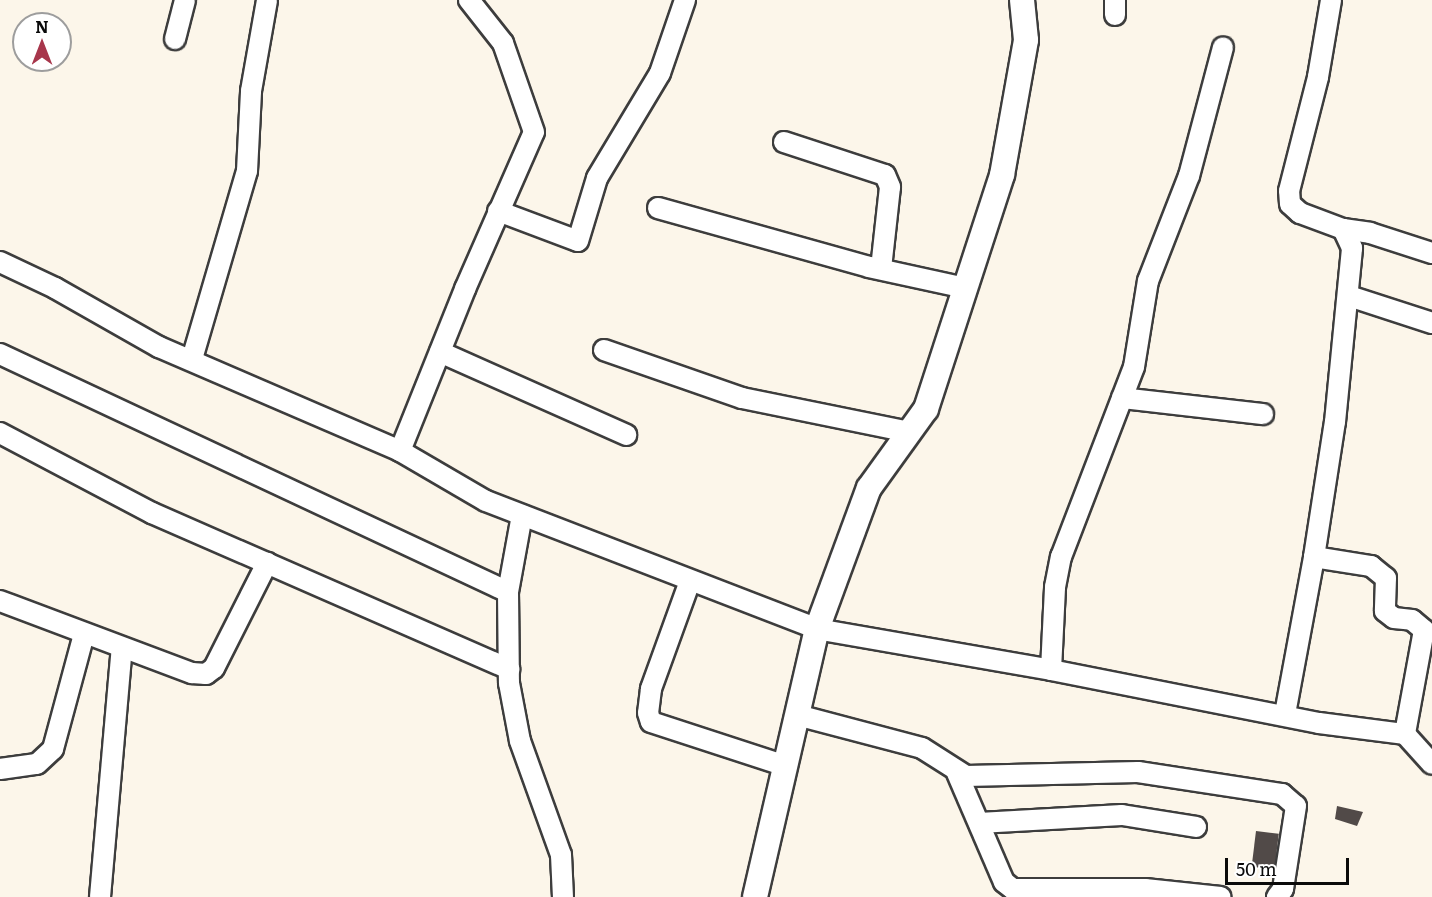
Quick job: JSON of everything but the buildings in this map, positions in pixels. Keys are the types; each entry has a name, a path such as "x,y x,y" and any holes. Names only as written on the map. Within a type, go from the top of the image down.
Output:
{"street":[{"path":"175,39 185,0"},
{"path":"192,359 247,171 251,91 267,0"},
{"path":"400,452 498,211 534,132 503,43 469,0"},
{"path":"498,211 578,241 597,178 660,73 685,0"},
{"path":"755,897 817,629 869,488 926,409 1002,175 1026,40 1022,0"},
{"path":"1331,0 1318,77 1289,190 1290,204 1300,213 1343,230 1370,233 1432,253"},
{"path":"1051,670 1055,587 1061,557 1134,366 1148,281 1189,176 1223,47"},
{"path":"784,142 885,175 890,187 881,269"},
{"path":"658,208 881,269 965,288"},
{"path":"1285,714 1314,557 1335,422 1353,248 1343,230"},
{"path":"0,262 55,288 159,348 192,359 400,452 486,501 817,629 1051,670 1285,714 1320,723 1405,734 1432,764"},
{"path":"1349,296 1432,323"},
{"path":"604,350 742,398 909,432"},
{"path":"440,352 626,435"},
{"path":"0,354 508,592"},
{"path":"1122,398 1263,414"},
{"path":"0,433 152,513 509,669"},
{"path":"522,515 508,592 509,669 519,741 561,855 563,897"},
{"path":"1314,557 1380,570 1386,578 1385,611 1394,618 1412,620 1424,630 1405,734"},
{"path":"0,601 192,673 206,674 214,668 267,563"},
{"path":"690,581 651,689 648,713 651,722 786,766"},
{"path":"0,769 37,764 52,749 84,634"},
{"path":"100,897 122,648"},
{"path":"797,715 922,748 957,773 988,777 1138,772 1282,794 1296,806 1283,889 1277,897"},
{"path":"957,773 1004,882 1013,889 1145,889 1221,897"},
{"path":"979,823 1122,815 1196,827"}]}
